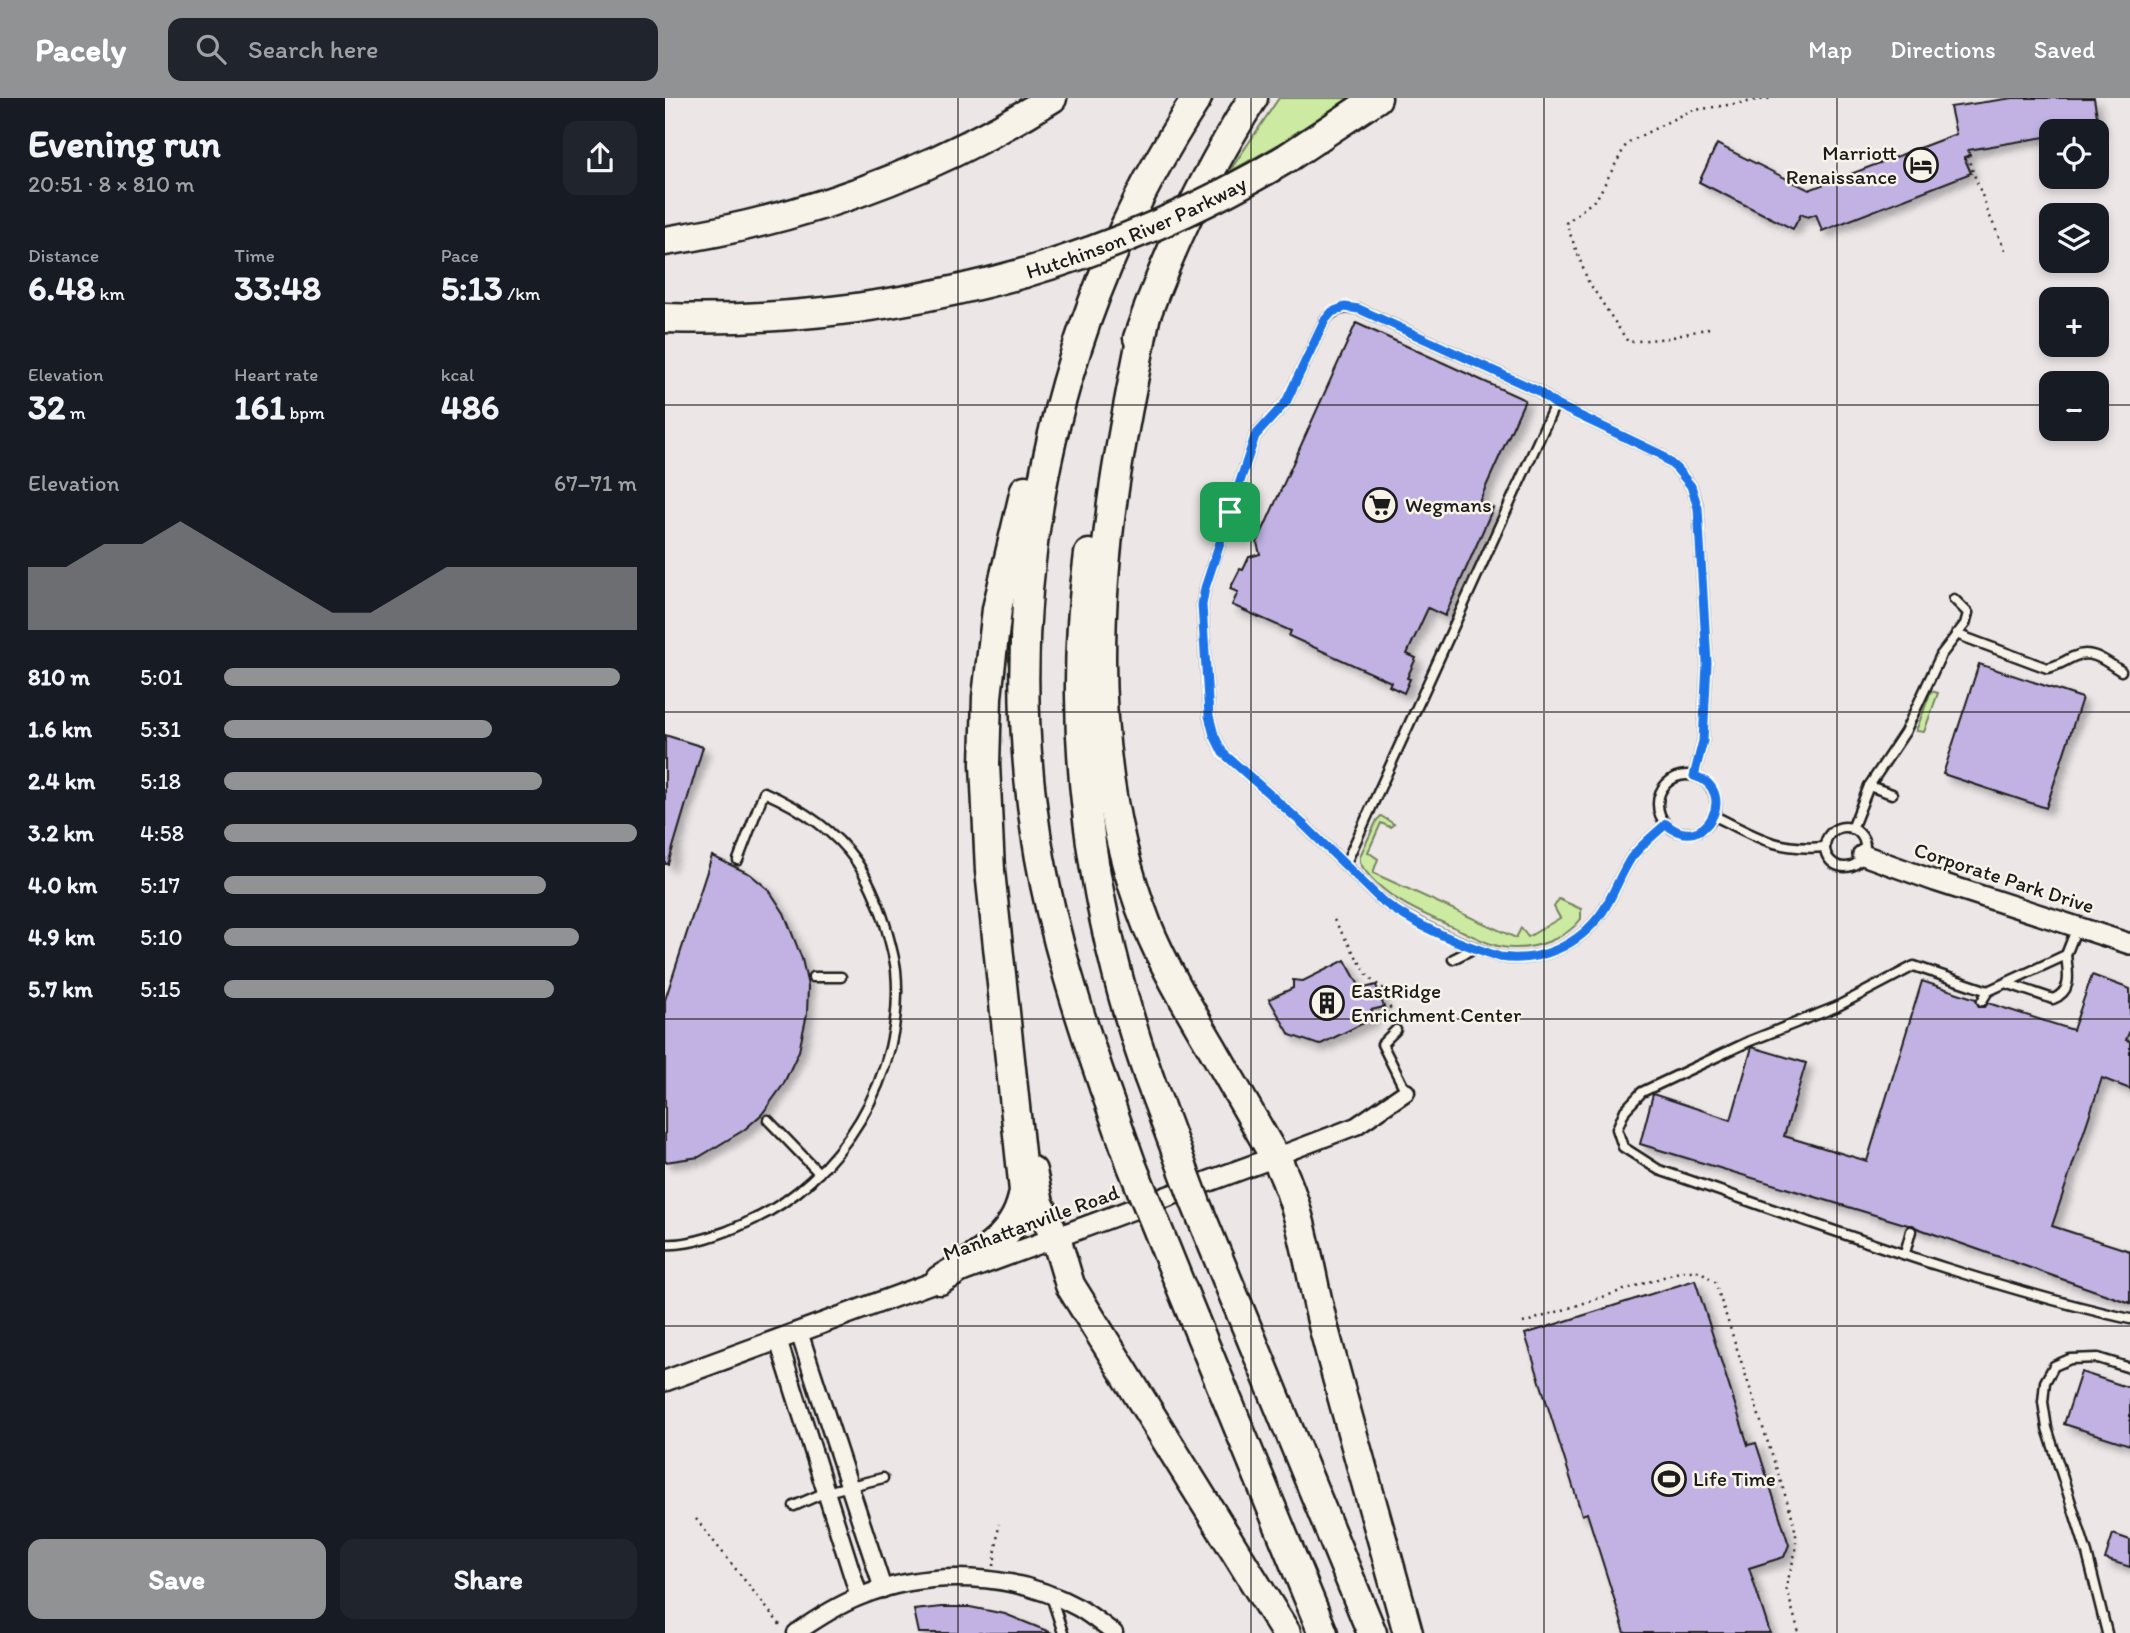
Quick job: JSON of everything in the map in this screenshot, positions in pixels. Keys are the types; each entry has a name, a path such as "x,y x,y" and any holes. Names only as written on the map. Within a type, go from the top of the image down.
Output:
{"highway":[{"path":"665,241 710,234 790,215 895,179 970,145 1052,98"},
{"path":"940,1280 994,1246 1007,1233 1020,1209 1024,1191 998,955 987,821 985,764 988,674 1001,586 1025,488 1041,437 1100,283 1160,159 1197,98"},
{"path":"1252,98 1193,204 1165,267 1120,397 1098,492 1085,589 1080,699 1084,782 1098,892 1117,972 1148,1075 1196,1204 1372,1633"},
{"name":"Hutchinson River Parkway","path":"665,318 800,315 882,305 956,291 1024,273 1151,228 1227,192 1287,158 1377,98"},
{"path":"665,232 710,234"},
{"path":"665,329 744,318"},
{"path":"1145,319 1113,493 1106,565 1102,680 1109,780 1126,860 1153,938 1284,1175 1297,1213 1323,1325 1408,1633"},
{"path":"1081,336 1057,417 1039,498 1027,609 1025,720 1033,805 1046,887 1073,996 1132,1166 1323,1633"},
{"path":"1011,1054 1036,1194 1045,1219 1056,1238 1066,1277 1286,1633"}],"street":[{"name":"Corporate Park Drive","path":"1863,855 2130,944"},
{"name":"Manhattanville Road","path":"665,1381 1356,1126 1406,1092"},
{"path":"800,1332 883,1589"},
{"path":"778,1340 859,1596"},
{"path":"796,1633 859,1596 929,1579 980,1578 1031,1588 1051,1596 1079,1608 1114,1633"}],"lane":[{"path":"1666,824 1633,856 1603,910 1594,922 1570,943 1541,956 1500,957 1395,911 1223,753 1209,716 1203,597 1255,436 1286,402 1325,320 1332,312 1345,307 1359,309 1538,391 1555,404 1660,454 1685,477 1695,497 1706,616 1707,663 1703,741 1694,776"},
{"path":"1345,865 1555,404"},
{"path":"1851,829 1869,786 1905,732 1941,655 1965,624 1968,613 1954,598"},
{"path":"1957,634 2047,668 2060,665 2086,652 2121,671"},
{"path":"1679,775 1694,776 1707,783 1716,800 1713,815 1705,827 1689,833 1679,832 1666,824 1658,806 1663,788 1679,775"},
{"path":"1869,786 1892,794"},
{"path":"665,1244 724,1233 766,1214 794,1196 819,1173 846,1144 866,1111 893,1031 897,997 896,968 888,936 871,887 856,862 837,840 786,801 764,792 738,860"},
{"path":"1713,815 1773,844 1789,848 1825,847"},
{"path":"1842,827 1851,829 1863,839 1863,855 1857,863 1845,867 1832,863 1825,847 1831,833 1842,827"},
{"path":"2007,983 2053,999 2063,995 2069,987 2066,955 2077,927"},
{"path":"1453,959 1475,948"},
{"path":"1982,1001 1988,992 2066,955"},
{"path":"1988,992 1914,966 1836,1007 1750,1041 1642,1092 1625,1110 1617,1129 1623,1147 1659,1170 2051,1300 2130,1319"},
{"path":"813,977 841,977"},
{"path":"1397,1030 1382,1044 1406,1092"},
{"path":"768,1120 819,1173"},
{"path":"1905,1253 1911,1231"},
{"path":"2107,1633 2087,1553 2047,1428 2043,1402 2045,1382 2055,1366 2070,1359 2098,1358 2130,1368"},
{"path":"794,1506 826,1492 883,1478"},
{"path":"1051,1596 1063,1633"}],"path":[{"path":"1709,328 1669,338 1628,342 1588,281 1566,223 1597,198 1627,144 1689,111 1772,98"},
{"path":"1967,156 2005,250"},
{"path":"1334,920 1369,978 1384,989 1397,1030"},
{"path":"1523,1323 1682,1271 1700,1271 1715,1282 1792,1516 1796,1544 1786,1587 1799,1633"},
{"path":"696,1519 787,1633"},
{"path":"992,1580 999,1524"}],"green space":[{"path":"1279,98 1349,98 1279,144 1229,172"},
{"path":"1931,691 1938,693 1924,732 1916,731"},
{"path":"1381,816 1394,824 1390,827 1381,823 1368,852 1378,859 1373,873 1516,938 1521,928 1528,937 1560,918 1554,907 1559,899 1581,909 1581,919 1568,932 1550,941 1531,947 1513,948 1487,942 1420,912 1380,887 1360,863 1360,856"}],"building":[{"name":"Marriott Renaissance","path":"2013,98 2094,98 2098,119 2039,119 2039,138 1968,150 1970,155 1964,157 1971,173 1822,231 1816,214 1808,217 1801,214 1793,229 1699,182 1717,144 1809,190 1956,134 1950,107"},
{"name":"Wegmans","path":"1356,323 1525,400 1479,502 1493,508 1445,616 1428,608 1407,654 1416,658 1404,693 1389,686 1391,682 1289,636 1291,631 1232,605 1238,592 1230,589 1249,557 1260,554 1257,543"},
{"path":"1979,664 2082,698 2046,808 1943,774"},
{"path":"665,735 703,747 668,864 665,864"},
{"path":"712,856 750,874 769,890 784,913 802,959 808,986 807,1014 799,1051 783,1085 762,1114 744,1130 699,1157 665,1162 665,1000"},
{"name":"EastRidge Enrichment Center","path":"1345,960 1361,989 1376,985 1384,1007 1371,1010 1374,1018 1319,1045 1290,1035 1269,999 1293,988 1293,980 1303,981"},
{"path":"2092,975 2130,989 2130,1030 2126,1040 2130,1041 2130,1089 2102,1078 2052,1226 2130,1251 2130,1303 1913,1225 1640,1144 1653,1094 1731,1120 1752,1047 1806,1063 1784,1136 1867,1161 1922,981 1976,999 1979,1007 1985,1007 1988,1003 2073,1030"},
{"name":"Life Time","path":"1695,1280 1748,1445 1756,1443 1789,1545 1784,1557 1749,1568 1770,1633 1625,1633 1587,1513 1582,1515 1525,1334"},
{"path":"2081,1372 2130,1388 2130,1445 2064,1424"},
{"path":"2113,1534 2130,1540 2130,1567 2105,1559"},
{"path":"970,1607 1005,1614 1052,1633 919,1633 914,1610"}],"place":[{"name":"Marriott Renaissance","path":"1921,165"},
{"name":"Wegmans","path":"1380,505"},
{"name":"EastRidge Enrichment Center","path":"1327,1003"},
{"name":"Life Time","path":"1669,1479"}],"route":[{"path":"1345,307 1359,309 1538,391 1555,404 1660,454 1685,477 1698,508 1707,663 1703,741 1694,776 1707,783 1713,791 1716,800 1711,820 1705,827 1689,833 1679,832 1666,824 1633,856 1594,922 1570,943 1541,956 1513,959 1500,957 1395,911 1303,824 1235,765 1223,753 1214,735 1209,716 1202,605 1230,512 1255,436 1286,402 1325,320 1332,312 1345,307"}]}
